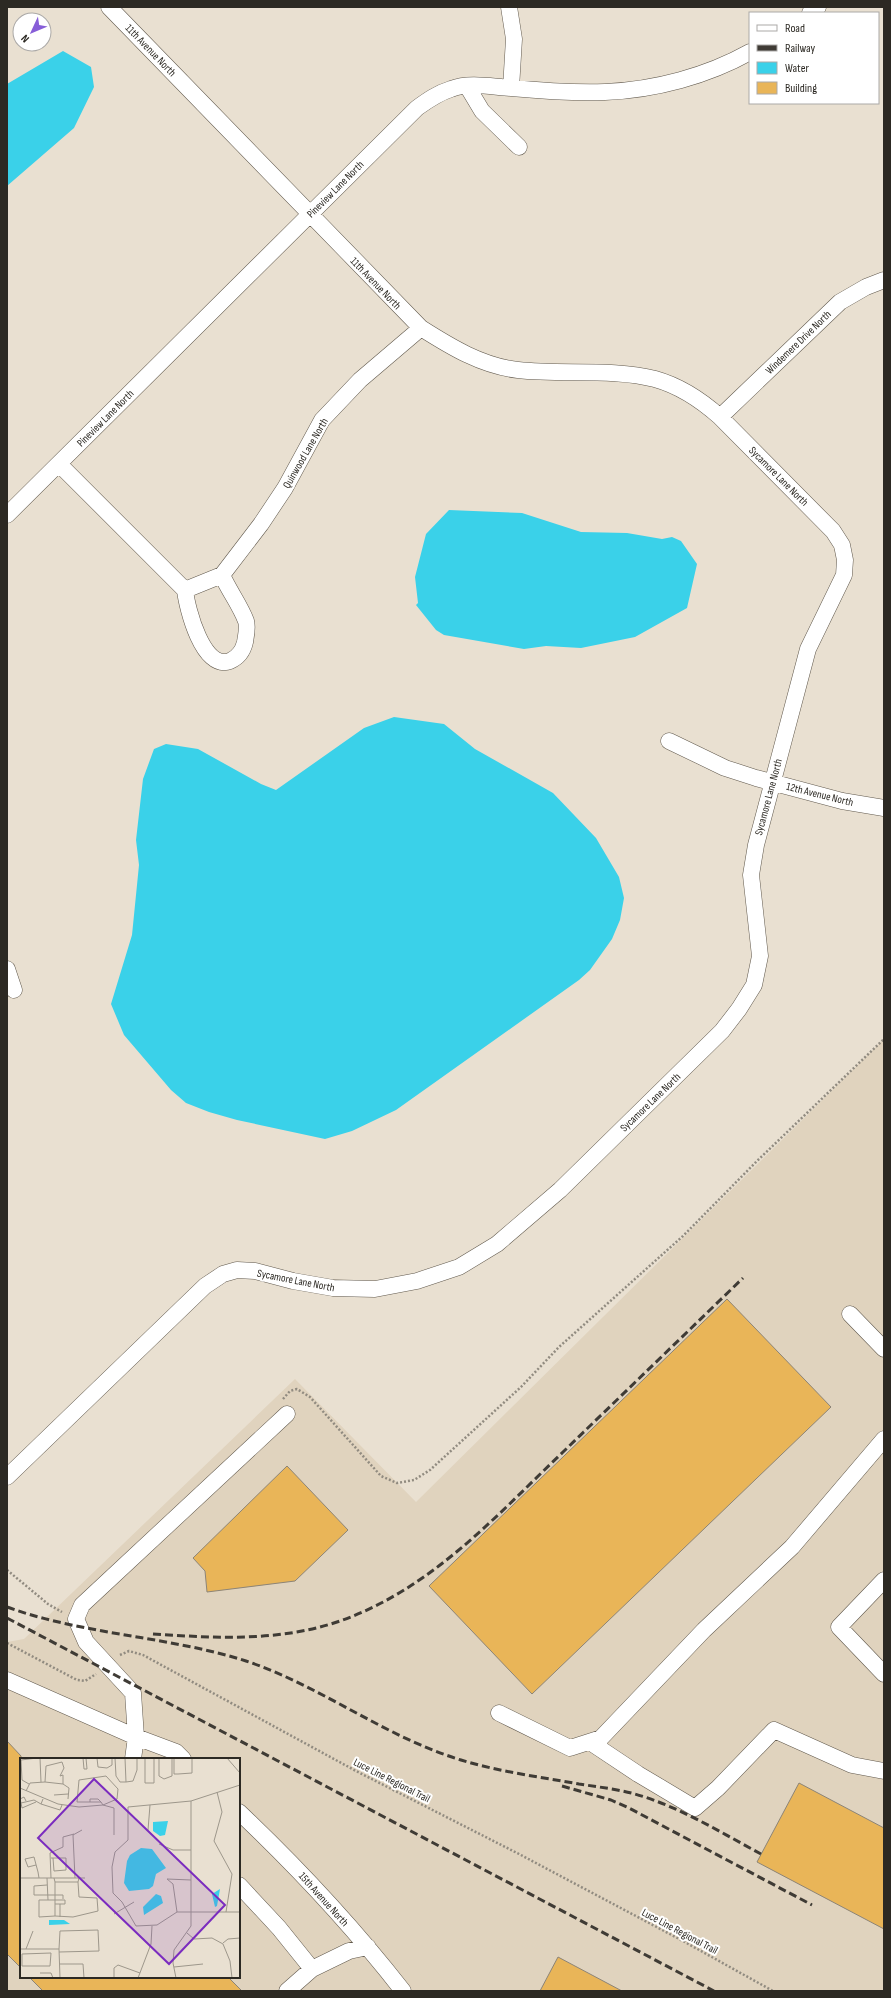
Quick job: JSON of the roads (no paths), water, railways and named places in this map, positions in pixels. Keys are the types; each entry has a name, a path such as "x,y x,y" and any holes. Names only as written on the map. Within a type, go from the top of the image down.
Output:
{"street":[{"name":"11th Avenue North","path":"109,7 421,328 452,348 484,362 517,370 630,375 655,379 679,388 702,401 720,417"},
{"path":"509,7 514,39 511,88"},
{"name":"Pineview Lane North","path":"7,515 417,108 433,96 452,88 467,86 560,92 606,92 653,87 697,75 749,52"},
{"path":"467,86 482,111 519,147"},
{"name":"Windemere Drive North","path":"720,417 840,302 866,287 884,280"},
{"name":"Quinwood Lane North","path":"222,575 261,524 285,488 322,420 360,380 421,328"},
{"name":"Sycamore Lane North","path":"7,1477 204,1286 223,1274 237,1270 255,1271 293,1281 333,1288 375,1289 417,1281 459,1266 497,1244 542,1206 722,1031 754,985 760,956 750,875 756,845 808,649 844,576 845,560 842,545 833,531 720,417"},
{"path":"59,464 185,590 190,614 201,643 207,653 217,660 228,662 238,657 244,648 247,623 222,575 185,590"},
{"name":"12th Avenue North","path":"669,741 725,768 772,783 842,801 884,808"},
{"path":"7,969 14,990"},
{"path":"850,1314 884,1349"},
{"path":"133,1758 136,1737 133,1693 86,1642 76,1619 82,1605 287,1414"},
{"path":"499,1712 570,1748 601,1738 704,1630 792,1547 884,1439"},
{"path":"884,1580 838,1627 884,1674"},
{"path":"7,1680 136,1737 176,1752 182,1758"},
{"path":"590,1742 638,1774 696,1808 718,1788 774,1730 852,1765 884,1771"},
{"name":"15th Avenue North","path":"240,1813 284,1855 335,1909 403,1991"},
{"path":"240,1886 279,1928 312,1969"},
{"path":"287,1991 312,1969 350,1951 368,1947"}],"water":[{"path":"63,51 91,67 94,87 74,128 7,186 7,84"},
{"path":"449,510 522,513 581,532 627,533 662,539 672,537 681,541 697,564 687,608 635,637 581,648 546,646 524,649 444,635 436,630 416,605 418,603 415,577 426,534"},
{"path":"394,717 444,724 475,749 553,793 596,838 619,877 624,898 620,920 612,939 590,970 579,980 396,1110 352,1131 325,1139 237,1120 209,1112 186,1103 171,1090 124,1035 111,1004 132,935 139,865 136,840 143,779 154,749 166,744 198,749 261,784 276,790 364,728"}],"railway":[{"path":"153,1634 200,1637 247,1637 317,1628 340,1621 373,1607 404,1590 433,1571 487,1526 743,1278"},
{"path":"7,1607 66,1624 187,1646 246,1661 274,1671 379,1725 433,1750 490,1768 614,1789 652,1799 684,1813 761,1854"},
{"path":"7,1618 714,1991"},
{"path":"562,1786 611,1800 629,1808 812,1905"}]}
